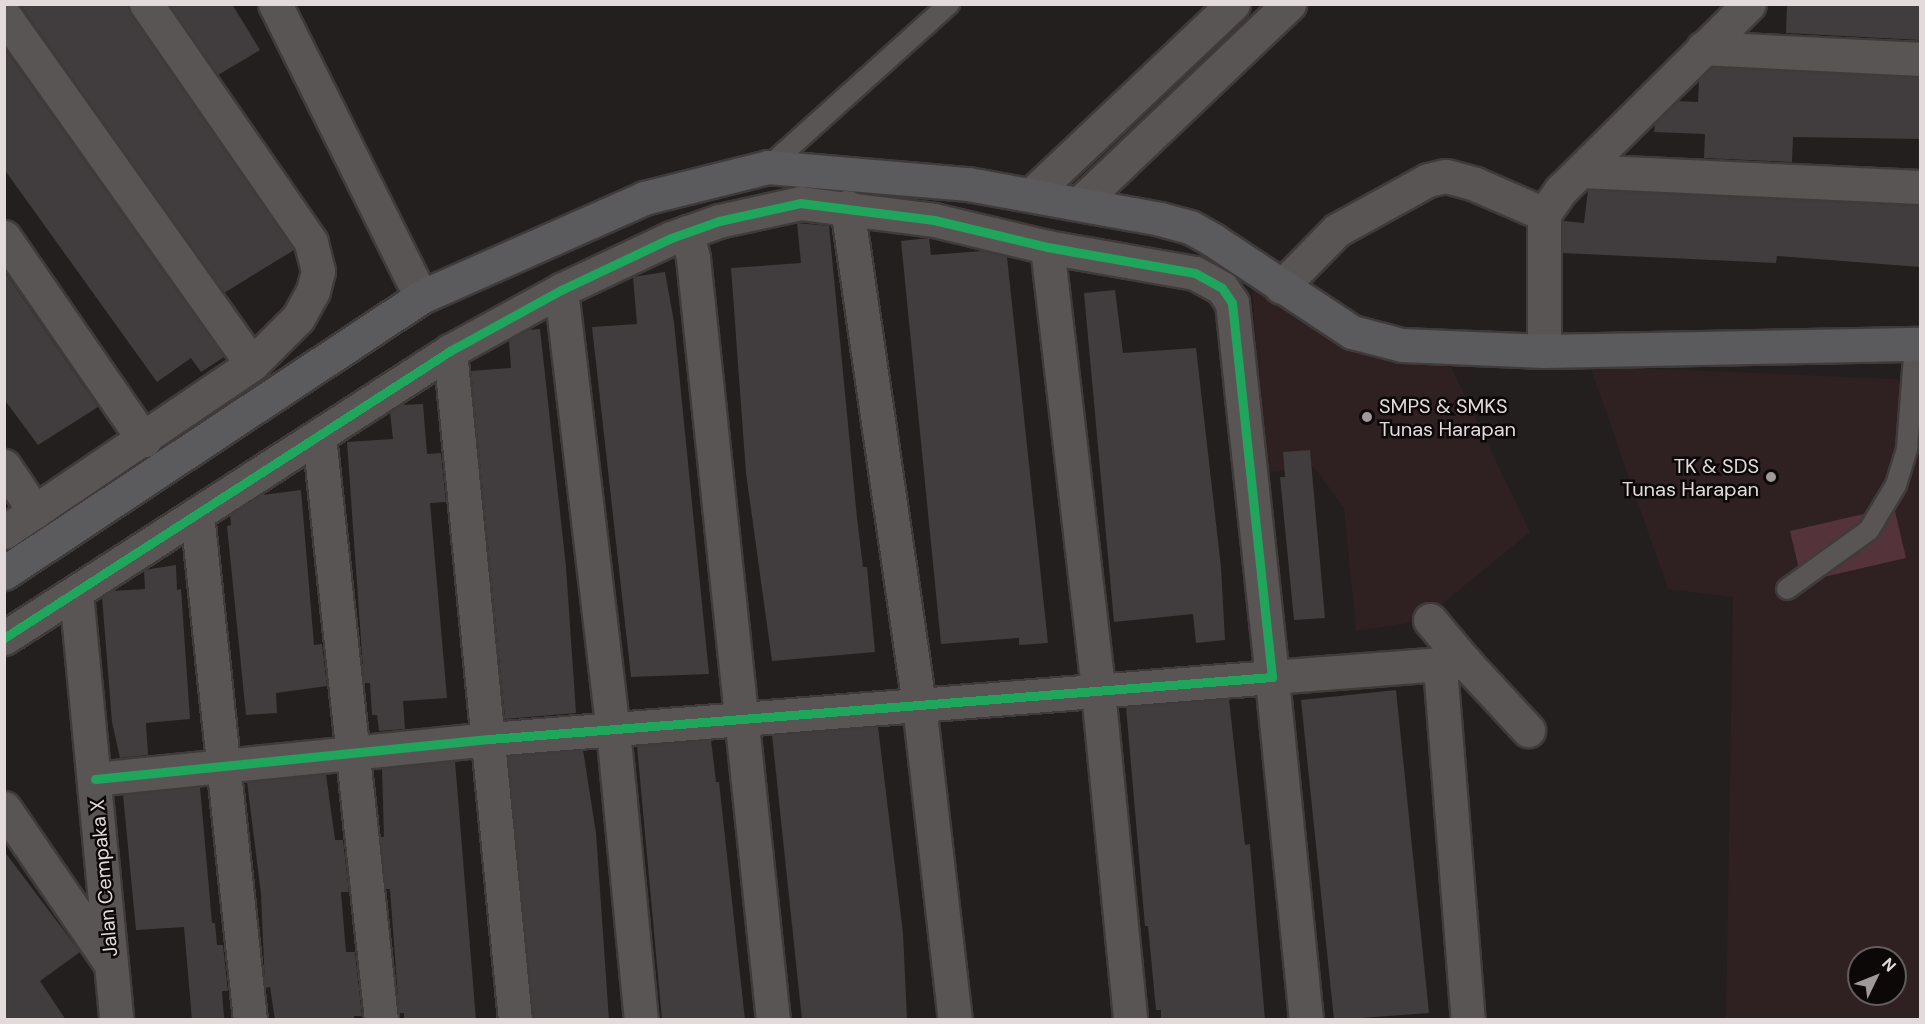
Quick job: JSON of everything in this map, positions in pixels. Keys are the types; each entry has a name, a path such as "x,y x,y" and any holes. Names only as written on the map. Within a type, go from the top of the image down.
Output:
{"street":[{"path":"4,532 144,440 252,364 298,318 313,291 318,271 311,242 146,4"},
{"path":"275,4 421,297"},
{"path":"1031,195 1233,4"},
{"path":"1080,202 1289,4"},
{"path":"1544,351 1544,214 1582,171 1749,4"},
{"path":"4,15 252,364"},
{"path":"1703,48 1920,59"},
{"path":"4,573 421,297 644,198 768,167 968,184 1080,202 1190,227 1352,332 1402,345 1544,351 1918,344"},
{"path":"1582,171 1920,187"},
{"path":"1281,287 1337,230 1428,180 1446,176 1475,184 1544,214"},
{"path":"4,638 450,351 561,290 687,232 776,206 847,207 934,220 1047,247 1195,273 1222,288 1232,303 1306,1020"},
{"path":"847,207 919,705 956,1020"},
{"path":"687,232 693,258 739,720 773,1020"},
{"path":"4,237 144,440"},
{"path":"1047,247 1098,691 1130,1020"},
{"path":"561,290 613,730 641,1020"},
{"path":"450,351 515,1020"},
{"path":"319,436 355,753 381,1020"},
{"path":"4,466 35,512"},
{"path":"197,514 250,1020"},
{"name":"Jalan Cempaka X","path":"76,593 116,1020"},
{"path":"1430,620 1453,665 1528,730"},
{"path":"95,779 222,769 489,739 1272,677 1453,665"},
{"path":"1453,665 1468,1020"},
{"path":"4,808 111,964"}],"lane":[{"path":"768,167 950,4"},
{"path":"1786,589 1869,530 1896,485 1907,448 1918,344"}],"shaded area":[{"name":"SMPS & SMKS Tunas Harapan","path":"1252,285 1357,352 1451,367 1530,532 1421,621 1356,631 1344,508 1314,467 1264,473"},
{"path":"1590,366 1920,380 1920,1019 1726,1019 1733,597 1668,589"},
{"path":"1894,507 1906,558 1802,582 1790,531"}],"building":[{"path":"20,4 127,4 131,15 294,250 224,293"},
{"path":"169,4 232,4 260,50 218,75"},
{"path":"1787,4 1920,4 1920,40 1786,33"},
{"path":"4,48 224,357 201,372 191,358 157,382 4,169"},
{"path":"1712,67 1920,77 1920,139 1793,137 1792,162 1704,158 1705,134 1654,132 1655,124 1678,101 1698,102 1699,80"},
{"path":"1588,190 1920,206 1920,267 1777,256 1776,263 1563,253 1563,221 1584,223"},
{"path":"797,223 829,226 857,518 863,567 867,567 875,652 772,661 746,473 731,268 801,263"},
{"path":"929,238 931,255 982,251 1007,257 1048,643 1019,645 1019,638 941,644 901,241"},
{"path":"4,271 98,407 38,445 4,399"},
{"path":"665,272 674,322 709,674 631,677 592,327 637,324 633,277"},
{"path":"1115,290 1123,353 1196,348 1221,567 1225,640 1196,643 1193,614 1114,622 1084,293"},
{"path":"540,329 566,567 576,713 505,719 471,371 511,368 509,340 527,330"},
{"path":"423,404 427,454 441,453 446,502 430,503 447,698 403,701 405,729 379,731 377,715 372,715 370,683 364,683 347,442 393,439 390,412 400,405"},
{"path":"1310,450 1325,618 1294,620 1280,477 1285,477 1283,452"},
{"path":"301,490 314,645 322,644 327,686 276,693 277,713 246,715 227,526 231,525 230,515 262,495"},
{"path":"176,565 177,590 181,589 190,719 146,723 148,755 120,758 112,722 102,597 112,591 145,589 144,570"},
{"path":"1396,690 1429,1013 1334,1020 1301,700"},
{"path":"1229,699 1245,845 1250,844 1265,1020 1161,1020 1161,1010 1156,1010 1148,926 1145,926 1126,707"},
{"path":"878,727 903,933 907,1020 802,1020 772,735"},
{"path":"711,740 716,782 719,782 745,1020 662,1020 637,746"},
{"path":"583,750 596,833 609,1020 534,1020 508,756"},
{"path":"455,761 476,1020 404,1020 404,1013 399,1013 390,889 386,889 380,837 384,837 382,769"},
{"path":"326,774 335,840 343,840 349,892 341,892 346,952 355,952 362,1016 354,1016 354,1020 275,1020 270,987 265,988 261,894 247,782"},
{"path":"200,787 212,923 215,923 217,945 223,945 228,991 222,991 224,1018 192,1020 184,927 136,930 123,795"},
{"path":"4,851 80,952 40,981 66,1020 4,1020"}],"cycle path":[{"path":"4,638 450,351 561,290 671,238 719,221 800,203 934,220 1047,247 1195,273 1222,288 1232,303 1272,677 489,739 95,779"}],"place":[{"name":"SMPS & SMKS Tunas Harapan","path":"1367,417"},
{"name":"TK & SDS Tunas Harapan","path":"1771,477"}]}
